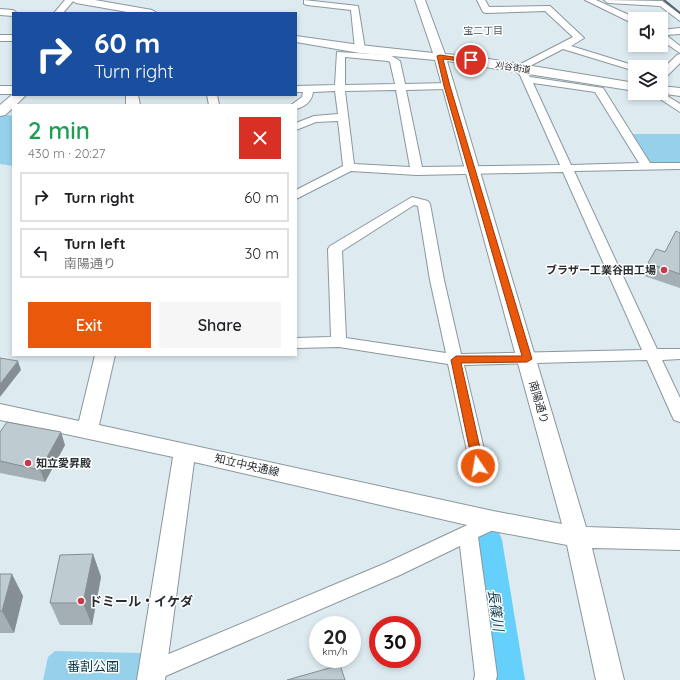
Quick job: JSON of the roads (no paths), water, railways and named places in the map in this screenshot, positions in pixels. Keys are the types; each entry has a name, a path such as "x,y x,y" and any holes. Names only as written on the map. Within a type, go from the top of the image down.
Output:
{"street":[{"path":"59,12 70,0"},
{"path":"76,0 125,7 148,12"},
{"path":"309,0 307,2 355,8 360,49"},
{"name":"南陽通り","path":"420,0 440,56 447,86 527,359 577,537 610,680"},
{"path":"481,0 486,10 547,8 579,38 518,68 526,79 569,169 680,416"},
{"path":"589,0 628,18"},
{"path":"608,0 662,4 680,18"},
{"path":"0,12 12,13"},
{"path":"668,34 680,32"},
{"path":"0,38 12,38"},
{"name":"刈谷街道","path":"297,39 360,49 440,56 628,86"},
{"path":"668,41 680,50"},
{"path":"562,46 628,66"},
{"path":"349,167 340,88 340,54 390,58 395,61 417,171"},
{"path":"668,70 680,57"},
{"path":"526,79 599,90 647,167"},
{"path":"297,89 447,86"},
{"path":"297,105 307,98 308,89"},
{"path":"0,90 12,90"},
{"path":"668,91 680,92"},
{"path":"0,112 19,96"},
{"path":"666,100 680,109"},
{"path":"297,126 314,118 344,117"},
{"path":"297,194 349,167 417,171 680,166"},
{"path":"339,342 335,249 412,201 424,204 437,280 456,360 478,466 468,467"},
{"path":"297,343 339,342 456,360 680,354"},
{"path":"87,430 105,356"},
{"name":"知立中央通線","path":"0,412 184,451 493,521 577,537 680,540"},
{"path":"152,676 184,451"},
{"path":"152,676 393,569 493,521"},
{"path":"468,533 486,675 485,680"}],"waterway":[{"name":"長篠川","path":"486,540 506,680"}],"railway":[{"path":"664,0 680,13"}],"place":[{"name":"ブラザー工業谷田工場","path":"664,270"},
{"name":"知立愛昇殿","path":"28,463"},
{"name":"ドミール・イケダ","path":"81,601"}],"district":[{"name":"宝二丁目","path":"483,30"}],"park label":[{"name":"番割公園","path":"93,666"}]}
